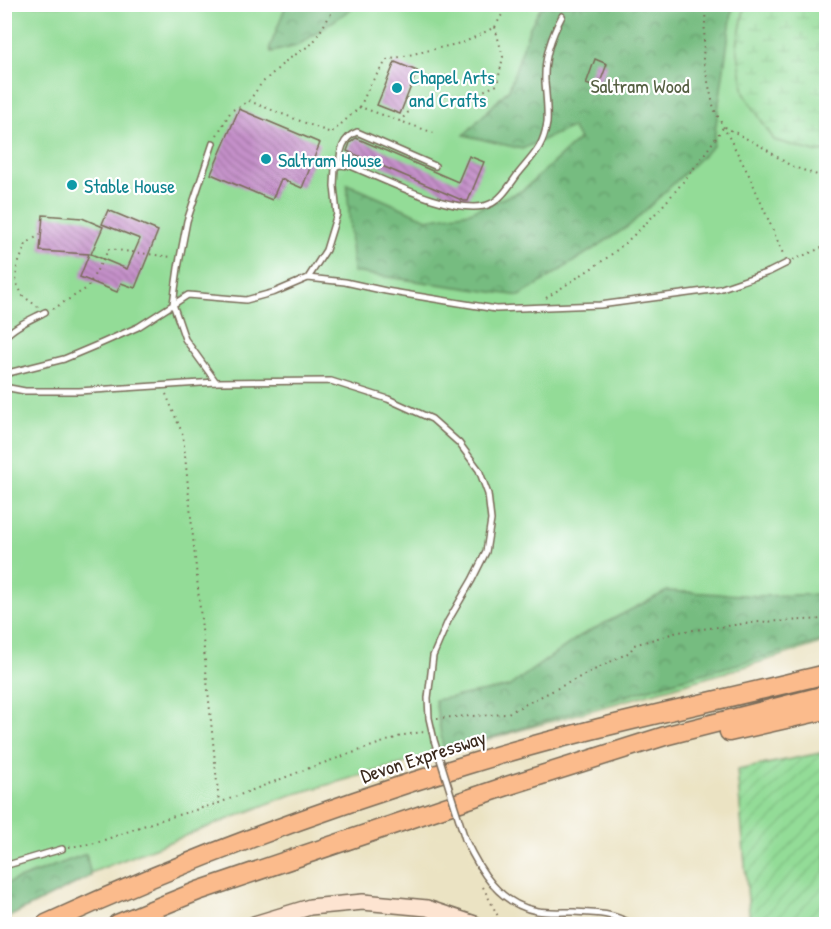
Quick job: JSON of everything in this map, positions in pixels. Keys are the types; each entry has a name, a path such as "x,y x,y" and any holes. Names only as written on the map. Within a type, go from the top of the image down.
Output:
{"highway":[{"name":"Devon Expressway","path":"46,924 190,861 327,811 466,765 568,736 826,674"},
{"path":"117,924 208,888 357,836 668,735 826,695"},
{"path":"600,757 826,710"}],"street":[{"path":"254,924 310,907 363,902 427,908 475,924"}],"lane":[{"path":"308,278 326,250 336,214 335,167 351,166 440,202 462,207 491,204 502,194 542,145 547,120 546,53 562,16"},
{"path":"340,165 341,149 347,138 357,132 435,166"},
{"path":"213,143 188,221 173,304 185,339 216,382"},
{"path":"4,374 64,359 102,343 138,327 188,295 246,300 275,292 308,278 345,282 496,309 600,306 719,289 769,273 787,263"},
{"path":"4,338 45,312"},
{"path":"4,387 25,391 79,392 216,382 331,381 388,399 432,419 459,443 479,470 488,494 491,520 486,552 448,621 433,656 428,698 429,718 434,740 465,838 476,863 495,890 515,904 537,911 614,915 632,924"},
{"path":"4,866 62,849"}],"path":[{"path":"4,23 7,4"},
{"path":"213,143 231,111 249,101 261,84 286,61 313,43 337,4"},
{"path":"249,101 331,133 360,107 371,83 387,60 465,42 495,27 508,4"},
{"path":"706,4 703,59 714,109 750,177 787,263 826,246"},
{"path":"400,121 417,103 442,96 467,98 496,85 503,57 495,27"},
{"path":"360,107 437,134"},
{"path":"724,126 791,166 826,178"},
{"path":"533,307 608,257 638,230 668,201 695,168 724,126"},
{"path":"42,233 26,244 18,267 16,282 23,296 45,312 87,288 109,249 180,258"},
{"path":"162,386 183,435 219,803"},
{"path":"429,718 506,714 630,652 634,645 678,632 759,622 826,619"},
{"path":"62,849 96,843 154,822 219,803 404,735 422,732 434,740"}],"green space":[{"path":"286,4 357,5 297,46 271,52 270,47"},
{"path":"5,5 745,5 737,46 815,152 826,151 826,642 288,796 100,869 5,910"},
{"name":"Saltram Wood","path":"542,5 733,5 713,146 629,226 520,296 353,272 347,184 427,219 470,212 523,190 579,139 572,127 522,149 464,135 509,89 530,27"},
{"path":"745,5 826,5 826,151 815,152 774,140 744,93 737,46"},
{"path":"667,591 760,596 826,594 826,640 665,684 444,752 435,700 508,687 580,636"},
{"path":"826,752 826,924 750,924 737,770"},
{"path":"86,854 91,876 5,919 5,884"}],"building":[{"path":"595,59 607,64 598,88 586,84"},
{"name":"Chapel Arts and Crafts","path":"395,62 417,71 400,114 377,105"},
{"name":"Saltram House","path":"239,109 320,143 302,188 281,179 272,200 211,174"},
{"path":"356,138 458,182 469,156 484,162 468,201 464,201 347,151 350,143"},
{"path":"108,210 158,231 135,288 121,283 117,292 80,277 89,254 40,251 43,215 82,218 103,227 91,254 127,269 140,239 102,224"}],"place":[{"name":"Chapel Arts and Crafts","path":"397,88"},
{"name":"Saltram House","path":"266,159"},
{"name":"Stable House","path":"72,185"}]}
